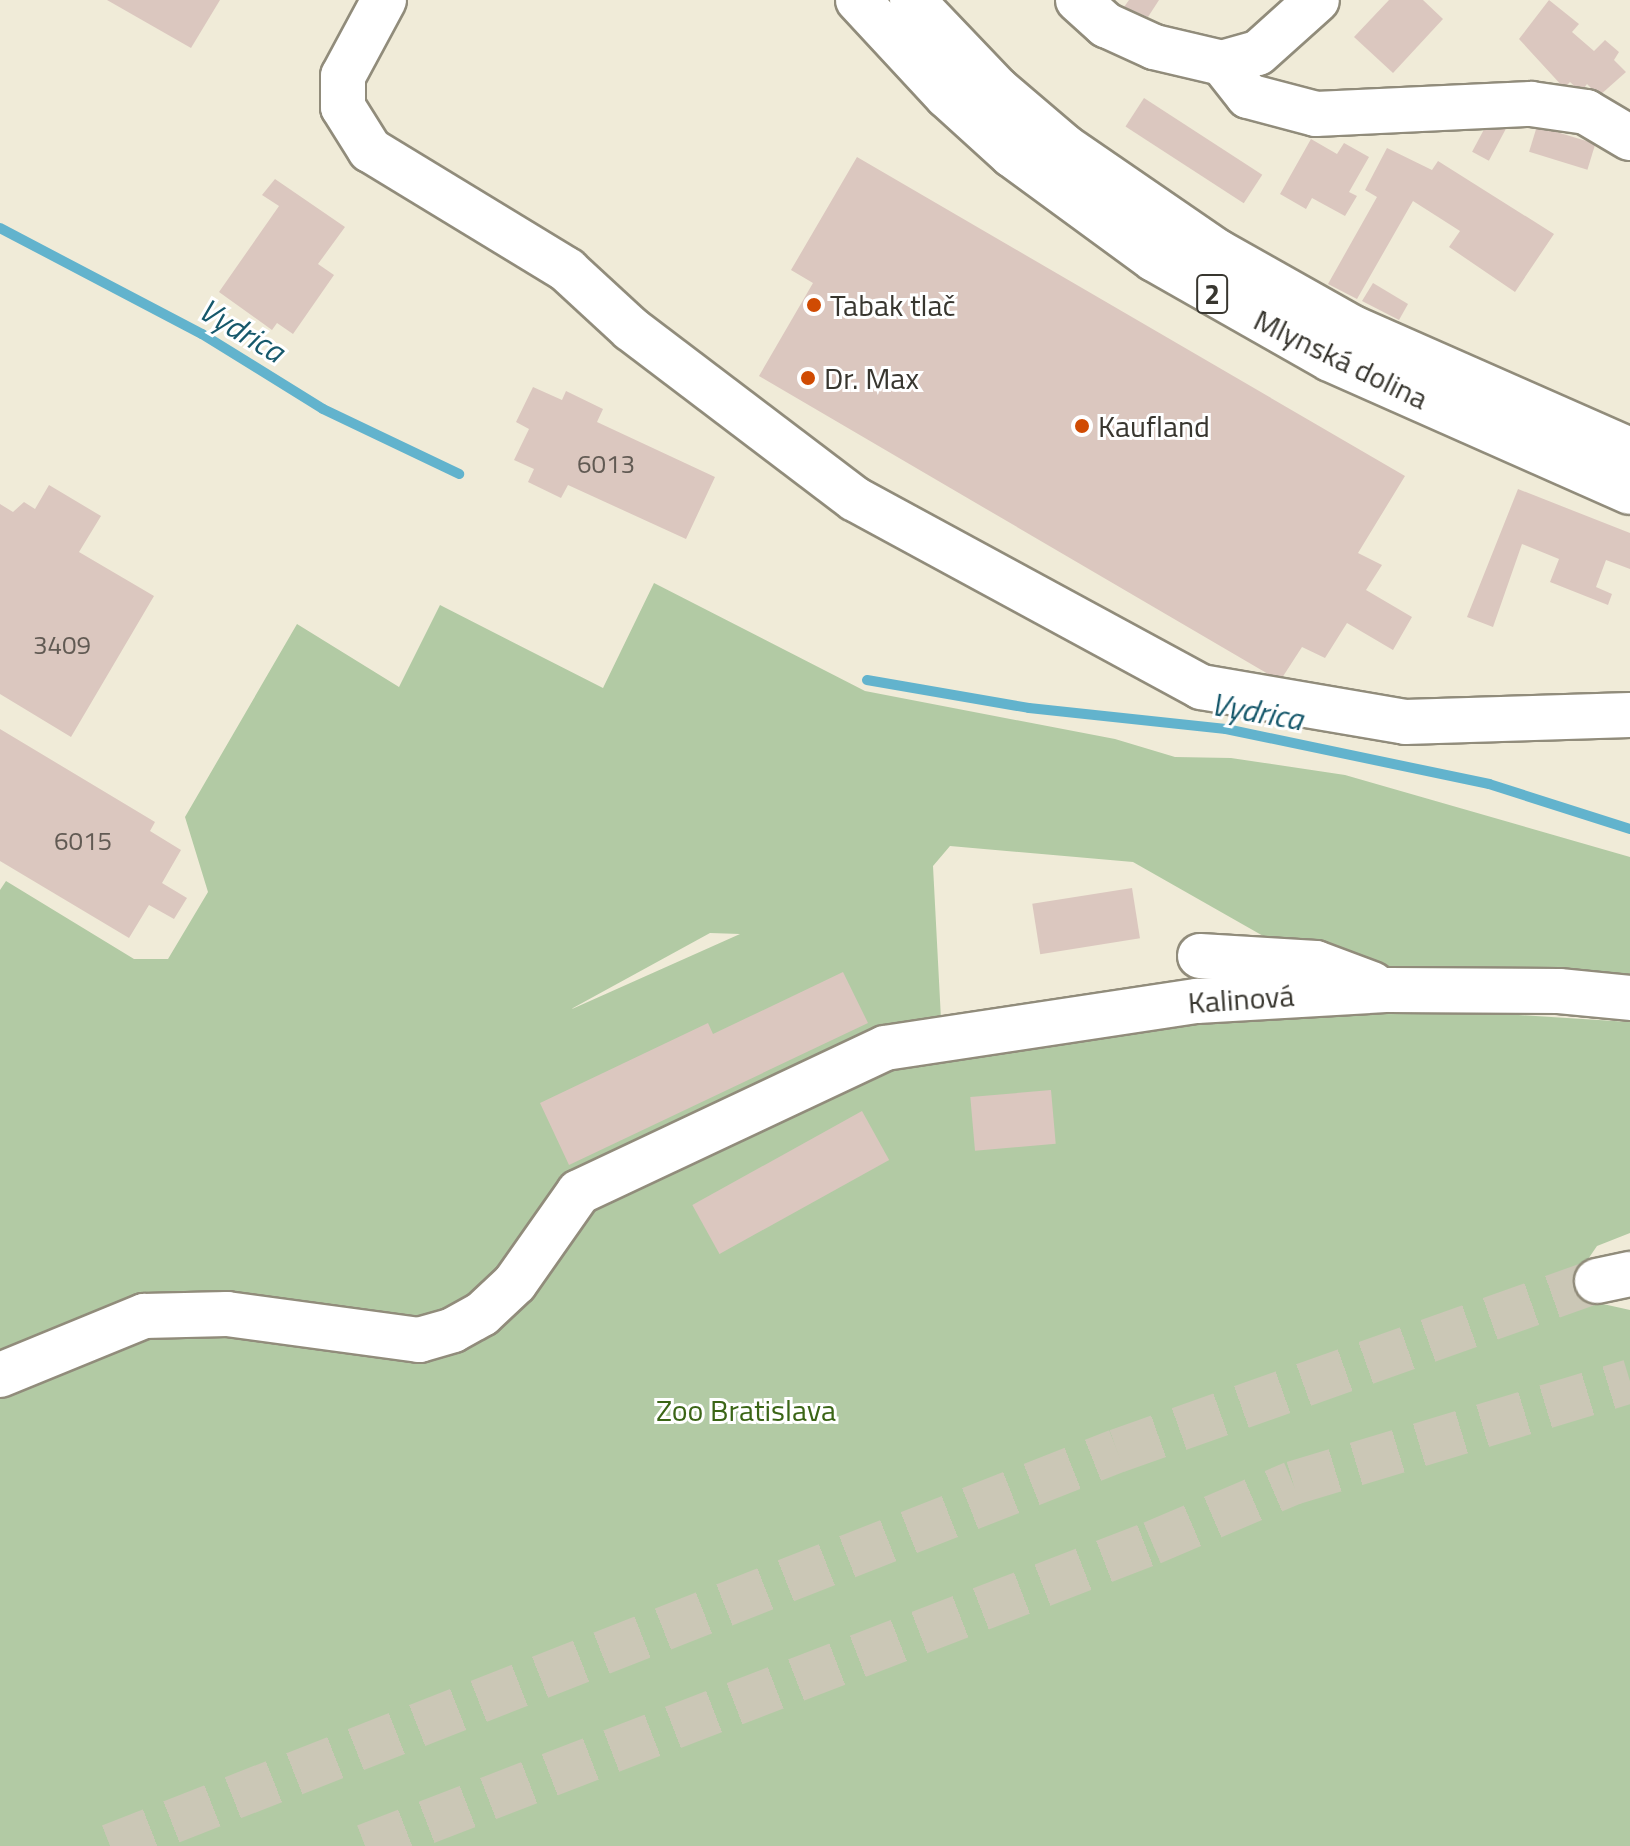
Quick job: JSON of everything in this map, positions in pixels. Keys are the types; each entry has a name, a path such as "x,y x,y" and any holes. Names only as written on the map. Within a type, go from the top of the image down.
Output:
{"main road":[{"path":"384,0 343,76 343,107 370,150 567,270 631,329 855,499 1201,687 1405,722 1630,715"},
{"name":"Mlynská dolina","path":"858,0 947,96 1012,155 1154,259 1330,359 1630,492"},
{"name":"Mlynská dolina","path":"912,0 969,62 1043,129 1218,252 1353,328 1630,450"},
{"path":"1078,0 1106,25 1154,47 1222,63 1258,53 1309,8"},
{"path":"1222,63 1248,96 1316,114 1531,104 1586,112 1630,138"},
{"path":"1200,956 1316,963 1390,990"},
{"name":"Kalinová","path":"0,1375 144,1316 227,1314 419,1340 453,1330 482,1314 515,1283 579,1192 885,1048 1197,1001 1390,990 1559,991 1630,998"}],"green space":[{"name":"Zoo Bratislava","path":"654,583 865,691 1115,739 1175,757 1231,758 1345,775 1630,857 1630,984 1424,977 1286,949 1133,862 950,846 933,866 941,1019 1425,1009 1630,1022 1630,1233 1597,1246 1582,1268 1585,1294 1594,1302 1630,1310 1630,1846 0,1846 0,890 6,881 134,959 168,959 208,892 185,817 297,624 399,687 440,605 603,688","holes":["710,933 740,934 572,1009"]}],"building":[{"path":"107,0 220,0 191,48"},
{"path":"1129,0 1159,0 1148,17 1124,7"},
{"path":"1389,0 1423,0 1443,19 1393,73 1354,37"},
{"path":"1549,0 1579,24 1572,32 1594,51 1605,40 1619,52 1614,60 1626,72 1599,96 1587,84 1581,92 1570,82 1564,88 1519,39"},
{"path":"1144,98 1262,175 1244,203 1125,127"},
{"path":"1489,120 1506,129 1489,161 1472,152"},
{"path":"1537,126 1595,144 1587,170 1529,152"},
{"path":"1311,139 1337,154 1344,143 1369,157 1349,192 1357,196 1345,216 1312,198 1306,209 1280,194"},
{"path":"1387,148 1432,170 1438,161 1554,234 1515,292 1449,247 1460,231 1413,201 1357,299 1328,284 1377,197 1365,190"},
{"name":"Kaufland","path":"857,157 1405,476 1358,553 1382,565 1366,590 1412,617 1393,650 1347,623 1325,658 1302,647 1280,681 759,376 813,283 791,270"},
{"path":"275,179 345,227 318,264 334,275 293,334 277,323 272,330 219,292 279,206 262,195"},
{"path":"1373,283 1408,304 1399,320 1362,301"},
{"path":"533,387 562,400 566,391 603,409 597,422 715,477 686,539 568,485 561,498 528,482 534,469 514,460 529,429 516,422"},
{"path":"49,485 101,516 79,552 154,596 71,737 0,694 0,504 13,512 24,502 35,509"},
{"path":"1518,489 1630,533 1630,569 1606,560 1596,587 1612,594 1608,605 1550,582 1559,559 1522,544 1493,627 1467,617"},
{"path":"0,729 155,822 150,831 181,850 162,883 187,898 174,919 149,905 129,938 0,861"},
{"path":"1132,888 1140,938 1040,954 1032,904"},
{"path":"843,972 868,1023 569,1165 540,1103 708,1023 713,1034"},
{"path":"1051,1090 1056,1144 975,1151 970,1097"},
{"path":"862,1111 889,1160 719,1254 692,1205"}],"waterway":[{"name":"Vydrica","path":"0,228 202,334 323,409 459,474"},
{"name":"Vydrica","path":"867,680 1029,708 1226,729 1489,784 1630,829"}],"tunnel":[{"path":"110,1846 1117,1451 1597,1281"},
{"path":"365,1846 1152,1543 1293,1483 1630,1381"}],"place":[{"name":"Tabak tlač","path":"814,305"},
{"name":"Dr. Max","path":"808,378"},
{"name":"Kaufland","path":"1082,426"}]}
